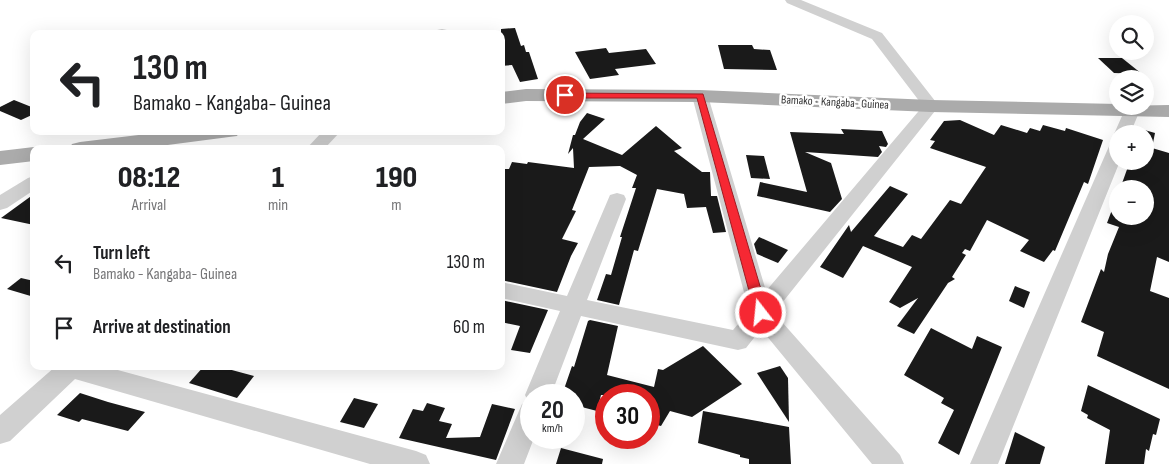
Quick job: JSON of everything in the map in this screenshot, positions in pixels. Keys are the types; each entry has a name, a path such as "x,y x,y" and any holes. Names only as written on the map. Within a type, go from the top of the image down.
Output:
{"main road":[{"name":"Bamako - Kangaba- Guinea","path":"505,98 526,95 700,96 931,106 1109,110"},
{"name":"Bamako - Kangaba- Guinea","path":"1154,111 1169,111"},
{"path":"115,145 196,135"},
{"path":"0,158 30,154"}],"street":[{"path":"505,291 738,342 931,106 877,36 791,0"},
{"path":"824,0 833,17"},
{"path":"700,96 761,313 890,464"},
{"path":"318,145 329,135"},
{"path":"984,464 1109,165"},
{"path":"0,204 30,185"},
{"path":"542,384 617,199"},
{"path":"0,432 69,370"},
{"path":"83,370 416,464"},
{"path":"510,464 520,439"}],"building":[{"path":"515,28 521,46 524,45 526,52 529,52 538,79 520,82 512,65 505,66 505,30 501,29"},
{"path":"718,45 752,45 754,49 770,50 777,70 724,69"},
{"path":"606,48 609,53 646,49 656,64 615,69 619,75 590,79 575,52"},
{"path":"1098,58 1124,60 1137,70 1111,70"},
{"path":"14,100 30,106 30,116 21,120 0,111 0,107"},
{"path":"587,113 605,119 583,139 622,155 656,126 682,148 674,151 702,172 710,172 711,196 717,196 726,232 713,233 706,207 687,208 684,194 657,189 638,251 634,250 619,305 597,300 606,274 611,275 622,237 620,237 636,188 632,188 637,175 620,166 589,167 572,210 576,211 562,239 578,243 557,292 505,281 505,169 509,169 512,162 527,164 528,162 574,168 573,148 568,154 573,135 575,135 580,122"},
{"path":"960,120 994,135 1001,125 1027,133 1030,128 1040,131 1043,125 1065,131 1066,128 1103,140 1088,184 1084,182 1055,251 1053,250 1044,262 1020,251 1029,240 987,220 970,251 965,249 962,253 966,255 952,277 955,279 948,283 914,334 897,326 918,298 900,308 889,302 912,267 863,246 843,278 820,267 849,225 851,232 890,186 908,194 874,236 903,247 912,235 921,239 950,200 961,204 986,167 930,148 935,141 930,140 944,121"},
{"path":"841,129 882,131 888,144 886,147 879,146 882,152 878,157 805,152 831,163 842,199 830,212 757,196 760,182 807,192 790,132 844,134"},
{"path":"1154,149 1169,153 1169,262 1157,257 1150,291 1169,298 1169,389 1097,356 1104,332 1081,322 1101,269 1104,272 1108,254 1119,227 1113,225 1154,225 1154,180 1123,180 1127,170 1154,170"},
{"path":"746,155 764,156 770,179 751,178"},
{"path":"30,197 30,224 1,218"},
{"path":"759,237 788,250 778,263 757,254 754,244"},
{"path":"21,278 30,280 30,296 7,289"},
{"path":"1015,286 1030,292 1024,308 1009,301"},
{"path":"505,301 548,310 530,353 511,350 520,326 505,323"},
{"path":"588,321 618,326 607,375 642,384 595,384 595,410 585,408 585,384 566,384 572,366 574,367"},
{"path":"931,328 972,349 977,336 1002,347 959,455 938,443 954,410 941,403 944,398 904,375"},
{"path":"703,346 742,384 692,417 670,411 661,426 660,384 655,384 658,369 663,370"},
{"path":"780,366 788,378 789,422 757,373"},
{"path":"200,370 232,370 254,376 237,398 189,383"},
{"path":"1088,385 1160,419 1156,435 1153,434 1149,451 1146,449 1144,464 1105,464 1110,430 1087,418 1088,415 1081,411"},
{"path":"80,393 145,412 128,431 82,419 79,422 57,415"},
{"path":"354,398 378,404 364,428 340,422"},
{"path":"427,403 445,408 439,421 452,424 446,438 480,437 492,404 515,409 496,460 399,438 413,409 423,411"},
{"path":"703,411 789,427 791,464 749,464 749,459 740,457 740,455 698,443"},
{"path":"1015,432 1045,447 1040,464 1005,464"},
{"path":"561,449 603,459 602,464 556,464"}],"route":[{"path":"565,95 700,96 761,313"}]}
